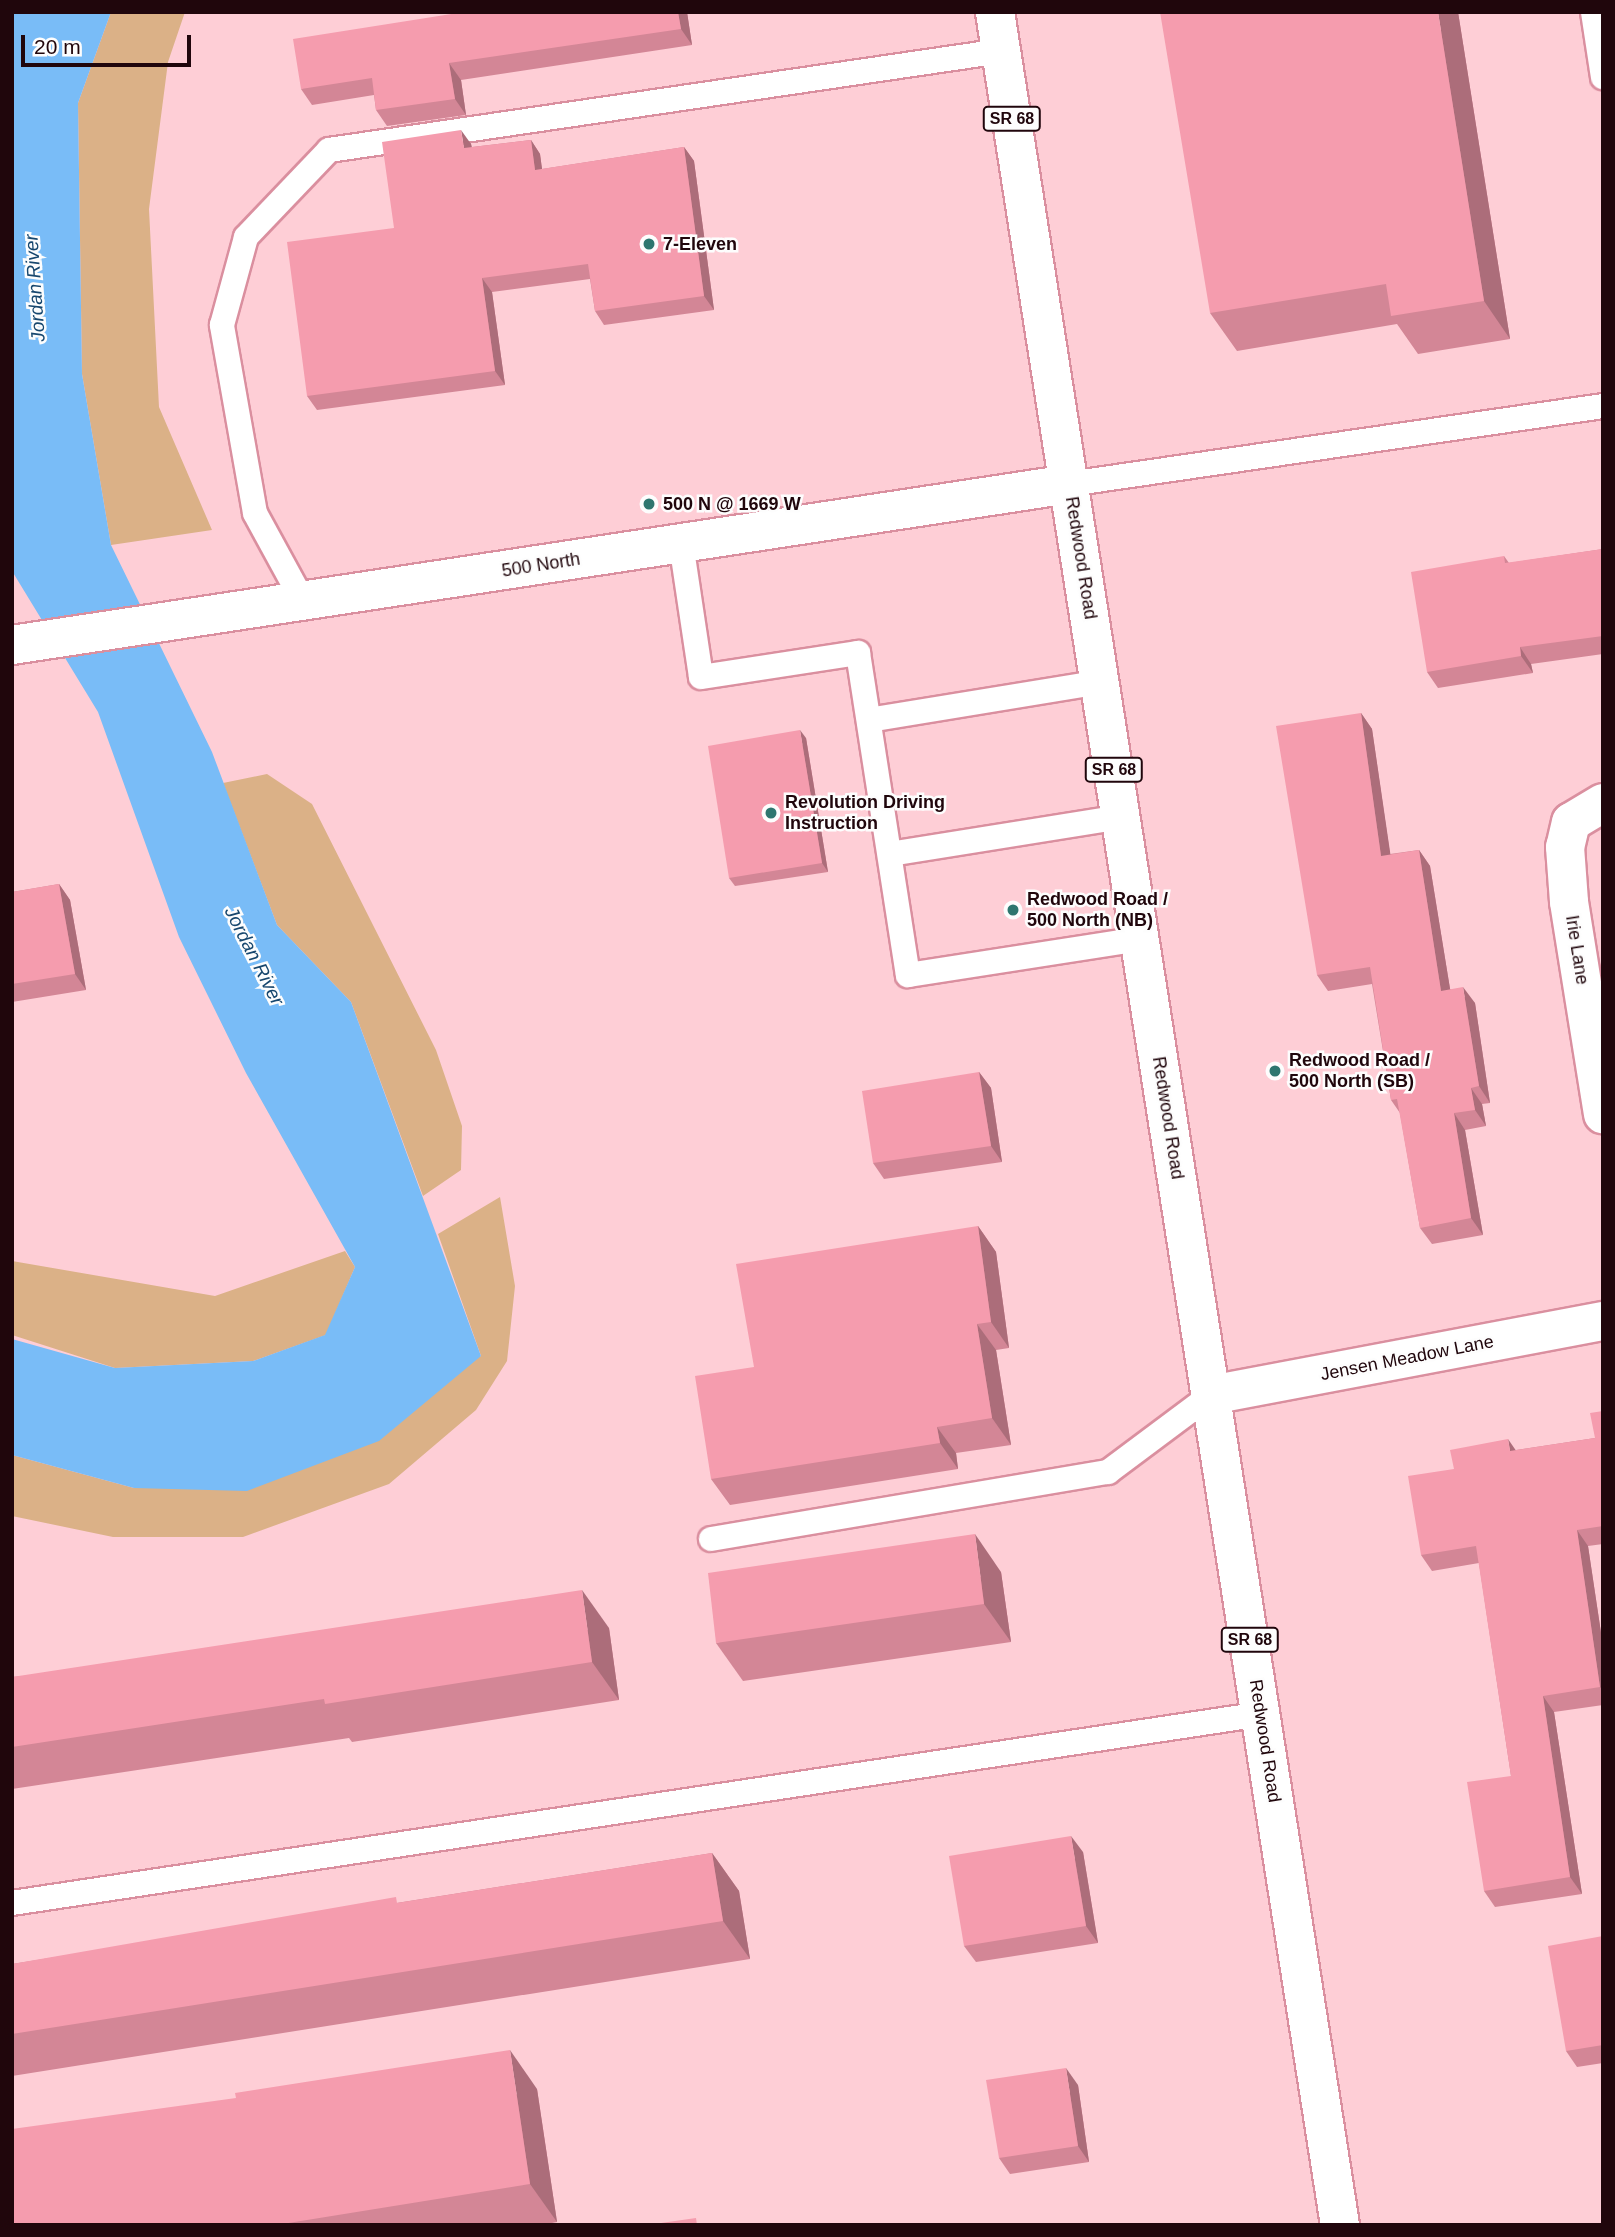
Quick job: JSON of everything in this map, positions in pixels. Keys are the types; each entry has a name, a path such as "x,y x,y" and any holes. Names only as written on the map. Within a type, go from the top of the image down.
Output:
{"main road":[{"name":"Redwood Road","path":"995,12 1340,2225"},
{"name":"500 North","path":"12,645 304,603 1069,484"},
{"name":"Irie Lane","path":"1603,803 1571,822 1566,847 1569,902 1603,1114"},
{"name":"Jensen Meadow Lane","path":"1211,1395 1603,1321"}],"lane":[{"path":"1593,12 1603,77"},
{"path":"304,603 255,513 222,325 246,237 329,150 1001,51"},
{"path":"1069,484 1603,406"},
{"path":"681,543 701,677 858,653 908,975 1140,939"},
{"path":"869,720 1100,682"},
{"path":"890,854 1121,817"},
{"path":"711,1539 1108,1472 1211,1395"},
{"path":"12,1903 1261,1714"}],"shaded area":[{"path":"111,12 185,12 168,62 149,209 159,407 212,530 111,545 82,374 78,103"},
{"path":"267,774 312,804 436,1050 462,1126 461,1170 423,1196 351,1002 277,925 223,783"},
{"path":"500,1197 515,1286 507,1361 476,1410 389,1484 243,1537 113,1537 12,1516 12,1455 134,1488 481,1356 438,1234"},
{"path":"345,1251 355,1267 326,1335 253,1361 115,1368 12,1335 12,1261 215,1296"}],"water":[{"name":"Jordan River","path":"12,12 111,12 78,103 82,374 111,545 212,752 277,925 351,1002 481,1356 379,1441 247,1491 134,1488 12,1455 12,1339 115,1368 253,1361 325,1335 355,1267 246,1073 179,937 98,712 12,571"}],"building":[{"path":"464,12 678,12 681,29 449,63 455,99 376,110 372,78 301,89 293,39"},
{"path":"1160,12 1438,12 1484,301 1391,316 1386,284 1210,313"},
{"path":"461,130 464,148 531,140 535,170 684,147 704,296 595,311 588,264 482,278 495,371 307,396 287,242 394,228 382,142"},
{"path":"1603,549 1603,636 1520,647 1521,656 1427,672 1411,572 1504,556 1505,563"},
{"path":"1361,713 1381,856 1419,850 1441,991 1463,987 1479,1086 1471,1088 1475,1110 1454,1113 1471,1218 1420,1228 1397,1099 1391,1100 1370,967 1317,975 1276,726"},
{"name":"Revolution Driving Instruction","path":"800,730 822,863 729,878 708,746"},
{"path":"59,884 75,974 12,984 12,892"},
{"path":"979,1072 991,1146 873,1163 862,1091"},
{"path":"978,1226 991,1322 977,1324 992,1418 937,1427 940,1443 711,1479 695,1376 754,1367 736,1264"},
{"path":"1603,1411 1603,1526 1577,1530 1600,1687 1543,1696 1570,1877 1484,1891 1467,1782 1511,1776 1476,1546 1421,1555 1408,1476 1454,1469 1450,1450 1508,1439 1510,1451 1595,1438 1590,1413"},
{"path":"975,1534 984,1604 716,1643 708,1573"},
{"path":"582,1590 592,1662 325,1704 324,1699 12,1747 12,1677"},
{"path":"1071,1836 1086,1926 964,1946 949,1856"},
{"path":"712,1853 723,1921 12,2034 12,1964 396,1897 397,1903"},
{"path":"1603,1936 1603,2045 1566,2051 1548,1946"},
{"path":"510,2050 530,2184 276,2225 12,2225 12,2129 236,2098 235,2093"},
{"path":"1066,2068 1078,2146 999,2158 986,2080"},
{"path":"696,2218 697,2225 647,2225"}],"place":[{"name":"7-Eleven","path":"649,244"},
{"name":"500 N @ 1669 W","path":"649,504"},
{"name":"Revolution Driving Instruction","path":"771,813"},
{"name":"Redwood Road / 500 North (NB)","path":"1013,910"},
{"name":"Redwood Road / 500 North (SB)","path":"1275,1071"}]}
